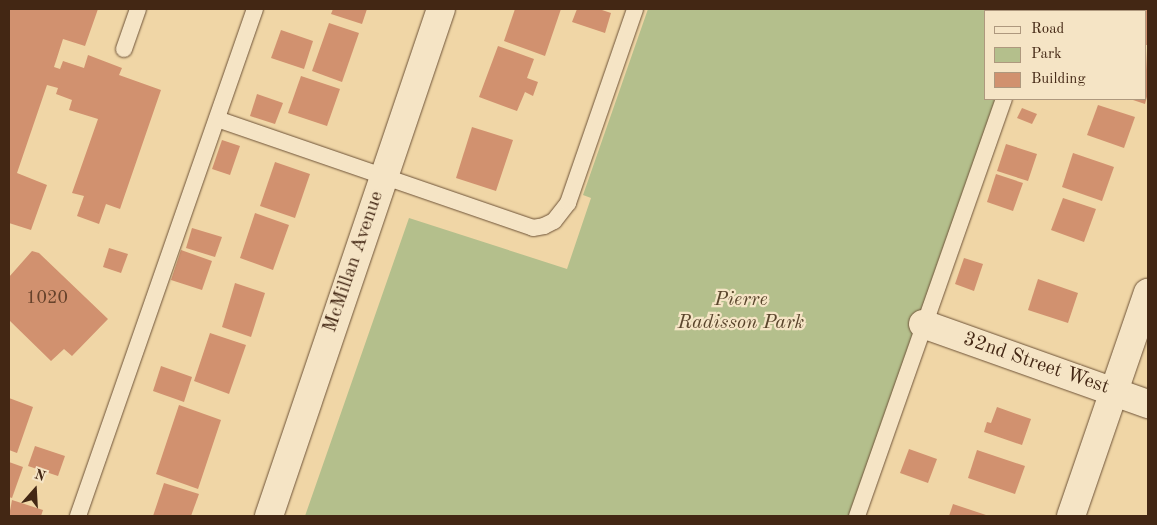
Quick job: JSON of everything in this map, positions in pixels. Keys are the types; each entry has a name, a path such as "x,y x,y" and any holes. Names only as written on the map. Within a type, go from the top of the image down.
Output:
{"street":[{"name":"McMillan Avenue","path":"269,516 441,9"},
{"path":"1071,516 1148,293"},
{"name":"32nd Street West","path":"923,324 1148,404"}],"lane":[{"path":"124,49 138,9"},
{"path":"78,516 255,9"},
{"path":"217,120 533,228 554,221 568,203 635,9"},
{"path":"857,516 923,324 1004,100"}],"green space":[{"name":"Pierre Radisson Park","path":"648,9 1033,9 984,10 984,100 1003,100 862,516 305,516 409,218 567,269 591,198 583,195"}],"building":[{"path":"9,9 98,9 85,46 63,39 54,67 60,69 63,61 84,68 88,55 122,68 119,75 161,90 120,209 106,204 99,224 77,216 84,196 72,193 98,119 69,110 72,100 56,94 58,88 47,85 17,173 47,185 31,230 9,223"},
{"path":"333,9 367,9 362,24 331,14"},
{"path":"515,9 561,9 545,56 504,41"},
{"path":"577,9 599,9 611,13 605,33 572,22"},
{"path":"1148,9 1148,45 1147,10 1143,10"},
{"path":"329,23 359,33 342,82 312,71"},
{"path":"281,30 313,41 304,69 271,58"},
{"path":"498,46 534,59 527,78 538,82 533,96 525,92 517,111 479,97"},
{"path":"301,76 340,89 327,126 288,113"},
{"path":"257,94 283,103 275,124 250,116"},
{"path":"1133,100 1146,100 1145,104"},
{"path":"1098,105 1135,117 1124,148 1087,135"},
{"path":"1022,108 1037,114 1032,124 1017,118"},
{"path":"472,127 513,140 496,191 456,178"},
{"path":"222,140 240,146 230,175 212,169"},
{"path":"1006,144 1037,154 1028,181 997,171"},
{"path":"1073,153 1114,167 1102,201 1062,187"},
{"path":"275,162 310,174 295,218 260,206"},
{"path":"996,174 1023,183 1013,211 987,202"},
{"path":"1063,198 1096,209 1084,242 1051,230"},
{"path":"255,213 289,225 273,270 240,258"},
{"path":"192,228 222,237 215,257 186,248"},
{"path":"109,248 128,254 121,273 103,267"},
{"path":"181,250 212,261 202,290 171,280"},
{"path":"32,251 39,253 108,319 72,356 64,349 51,361 9,320 9,277"},
{"path":"964,258 983,264 974,291 955,284"},
{"path":"1038,279 1078,293 1068,323 1028,310"},
{"path":"235,283 265,293 251,337 222,327"},
{"path":"210,333 246,345 229,394 194,381"},
{"path":"161,366 192,377 184,402 153,391"},
{"path":"9,398 33,407 17,453 9,450"},
{"path":"179,405 221,420 198,489 156,474"},
{"path":"997,407 1031,419 1022,445 984,432 987,422 991,423"},
{"path":"35,446 65,456 58,476 28,466"},
{"path":"909,449 937,459 928,483 900,473"},
{"path":"977,450 1025,466 1015,494 968,478"},
{"path":"9,462 23,467 12,498 9,497"},
{"path":"164,483 199,494 191,516 153,516"},
{"path":"12,500 43,510 41,516 9,516"},
{"path":"953,504 989,516 949,516"}]}
